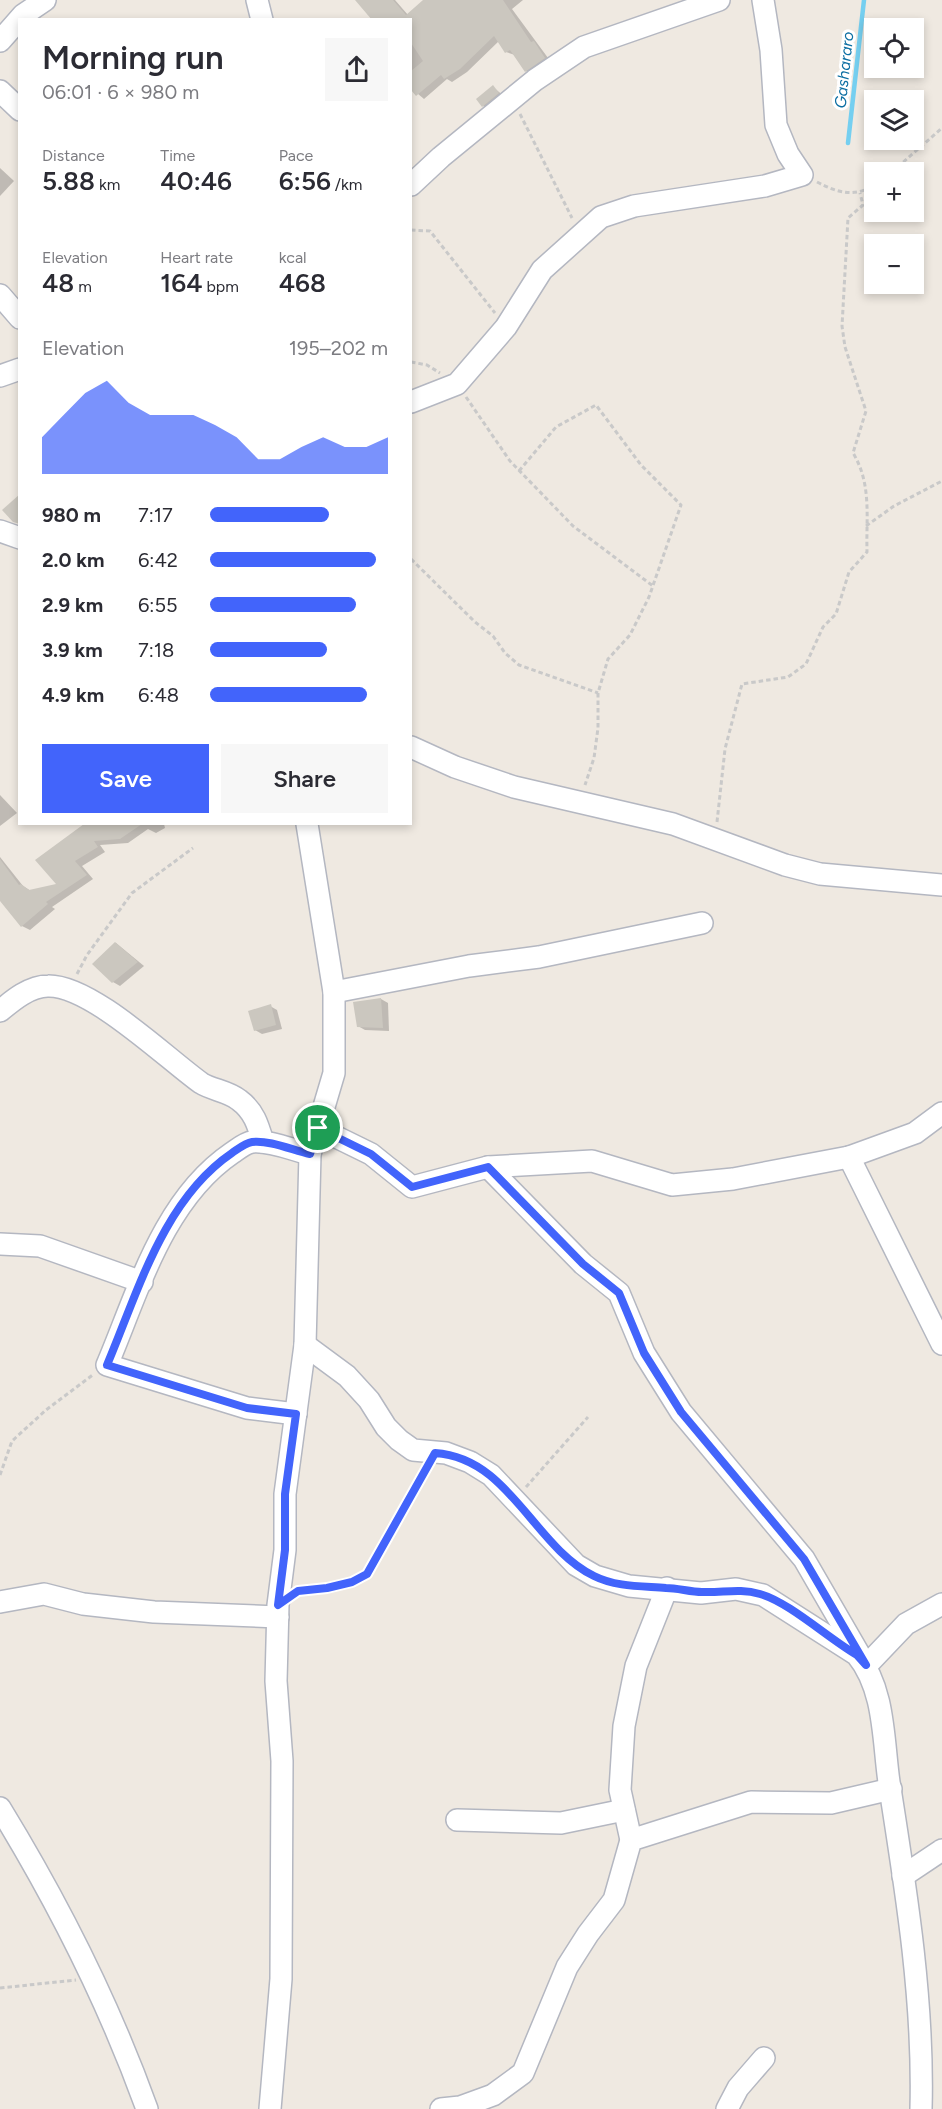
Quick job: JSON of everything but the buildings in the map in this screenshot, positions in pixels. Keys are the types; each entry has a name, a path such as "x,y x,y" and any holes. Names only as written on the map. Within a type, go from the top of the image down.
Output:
{"street":[{"path":"20,18 45,0"},
{"path":"257,0 262,18"},
{"path":"412,184 513,99 585,46 719,0"},
{"path":"412,402 457,384 506,327 542,270 601,218 634,206 765,186 802,175 788,154 776,125 771,50 763,0"},
{"path":"0,41 18,21"},
{"path":"0,91 18,108"},
{"path":"0,295 18,316"},
{"path":"0,376 18,370"},
{"path":"0,531 18,537"},
{"path":"412,747 455,767 514,787 673,824 784,865 820,874 942,885"},
{"path":"270,2109 281,1978 282,1761 276,1681 278,1611 285,1550 285,1494 305,1346 310,1154 334,1073 334,992 307,825"},
{"path":"334,992 469,966 539,957 702,923"},
{"path":"0,1011 20,995 48,986 68,991 112,1013 204,1085 238,1099 257,1119 263,1142"},
{"path":"318,1128 371,1154 412,1187 488,1167 592,1161 672,1185 734,1179 849,1156 915,1133 942,1113"},
{"path":"296,1414 247,1408 107,1365 152,1255 186,1198 219,1162 249,1142 263,1142 310,1154"},
{"path":"849,1156 942,1344"},
{"path":"488,1167 583,1264 619,1293 644,1353 681,1412 804,1559 866,1665 881,1713 899,1830 921,2014 921,2109"},
{"path":"0,1244 40,1246 142,1282"},
{"path":"305,1346 347,1376 369,1400 386,1427 399,1440 413,1450 446,1453 470,1462 491,1475 576,1565 595,1576 629,1586 701,1593 736,1589 763,1595 857,1655 866,1665"},
{"path":"441,2109 460,2107 493,2095 523,2073 567,1967 614,1900 631,1840 620,1790 624,1726 636,1666 667,1588"},
{"path":"0,1602 44,1594 83,1604 154,1612 278,1611"},
{"path":"866,1665 906,1624 942,1604"},
{"path":"631,1840 751,1802 831,1803 891,1789"},
{"path":"0,1808 70,1929 94,1978 147,2109"},
{"path":"456,1820 561,1823 624,1810"},
{"path":"903,1876 942,1850"},
{"path":"727,2109 738,2088 764,2058"}],"path":[{"path":"513,99 577,227"},
{"path":"903,162 942,128"},
{"path":"802,175 837,192 860,193 864,191"},
{"path":"715,838 725,749 742,684 788,677 806,664 823,627 836,614 849,572 867,552 868,490 860,465 853,453 866,411 845,347 842,326 848,218 863,205 860,193"},
{"path":"412,230 430,231 506,327"},
{"path":"412,362 427,365 457,384 519,471 573,526 653,586"},
{"path":"519,471 556,427 596,405 641,465 681,505 653,586 630,635 608,659 598,693 598,728 594,758 580,801"},
{"path":"866,526 894,506 942,481"},
{"path":"412,560 475,622 493,636 505,653 519,665 598,693"},
{"path":"68,991 87,955 132,893 193,848"},
{"path":"0,1475 12,1441 46,1410 107,1365"},
{"path":"515,1500 588,1417"},
{"path":"278,1611 298,1591 327,1588 352,1582 367,1574 435,1453"},
{"path":"0,1988 94,1978"}],"waterway":[{"name":"Gashararo","path":"848,143 864,0"}],"route":[{"path":"318,1128 371,1154 412,1187 488,1167 583,1264 619,1293 644,1353 681,1412 804,1559 866,1665 857,1655 763,1595 736,1589 701,1593 629,1586 595,1576 576,1565 491,1475 470,1462 446,1453 435,1453 367,1574 352,1582 327,1588 298,1591 278,1605 285,1550 285,1494 296,1414 247,1408 107,1365 152,1255 186,1198 219,1162 249,1142 263,1142 310,1154 318,1128"}]}
